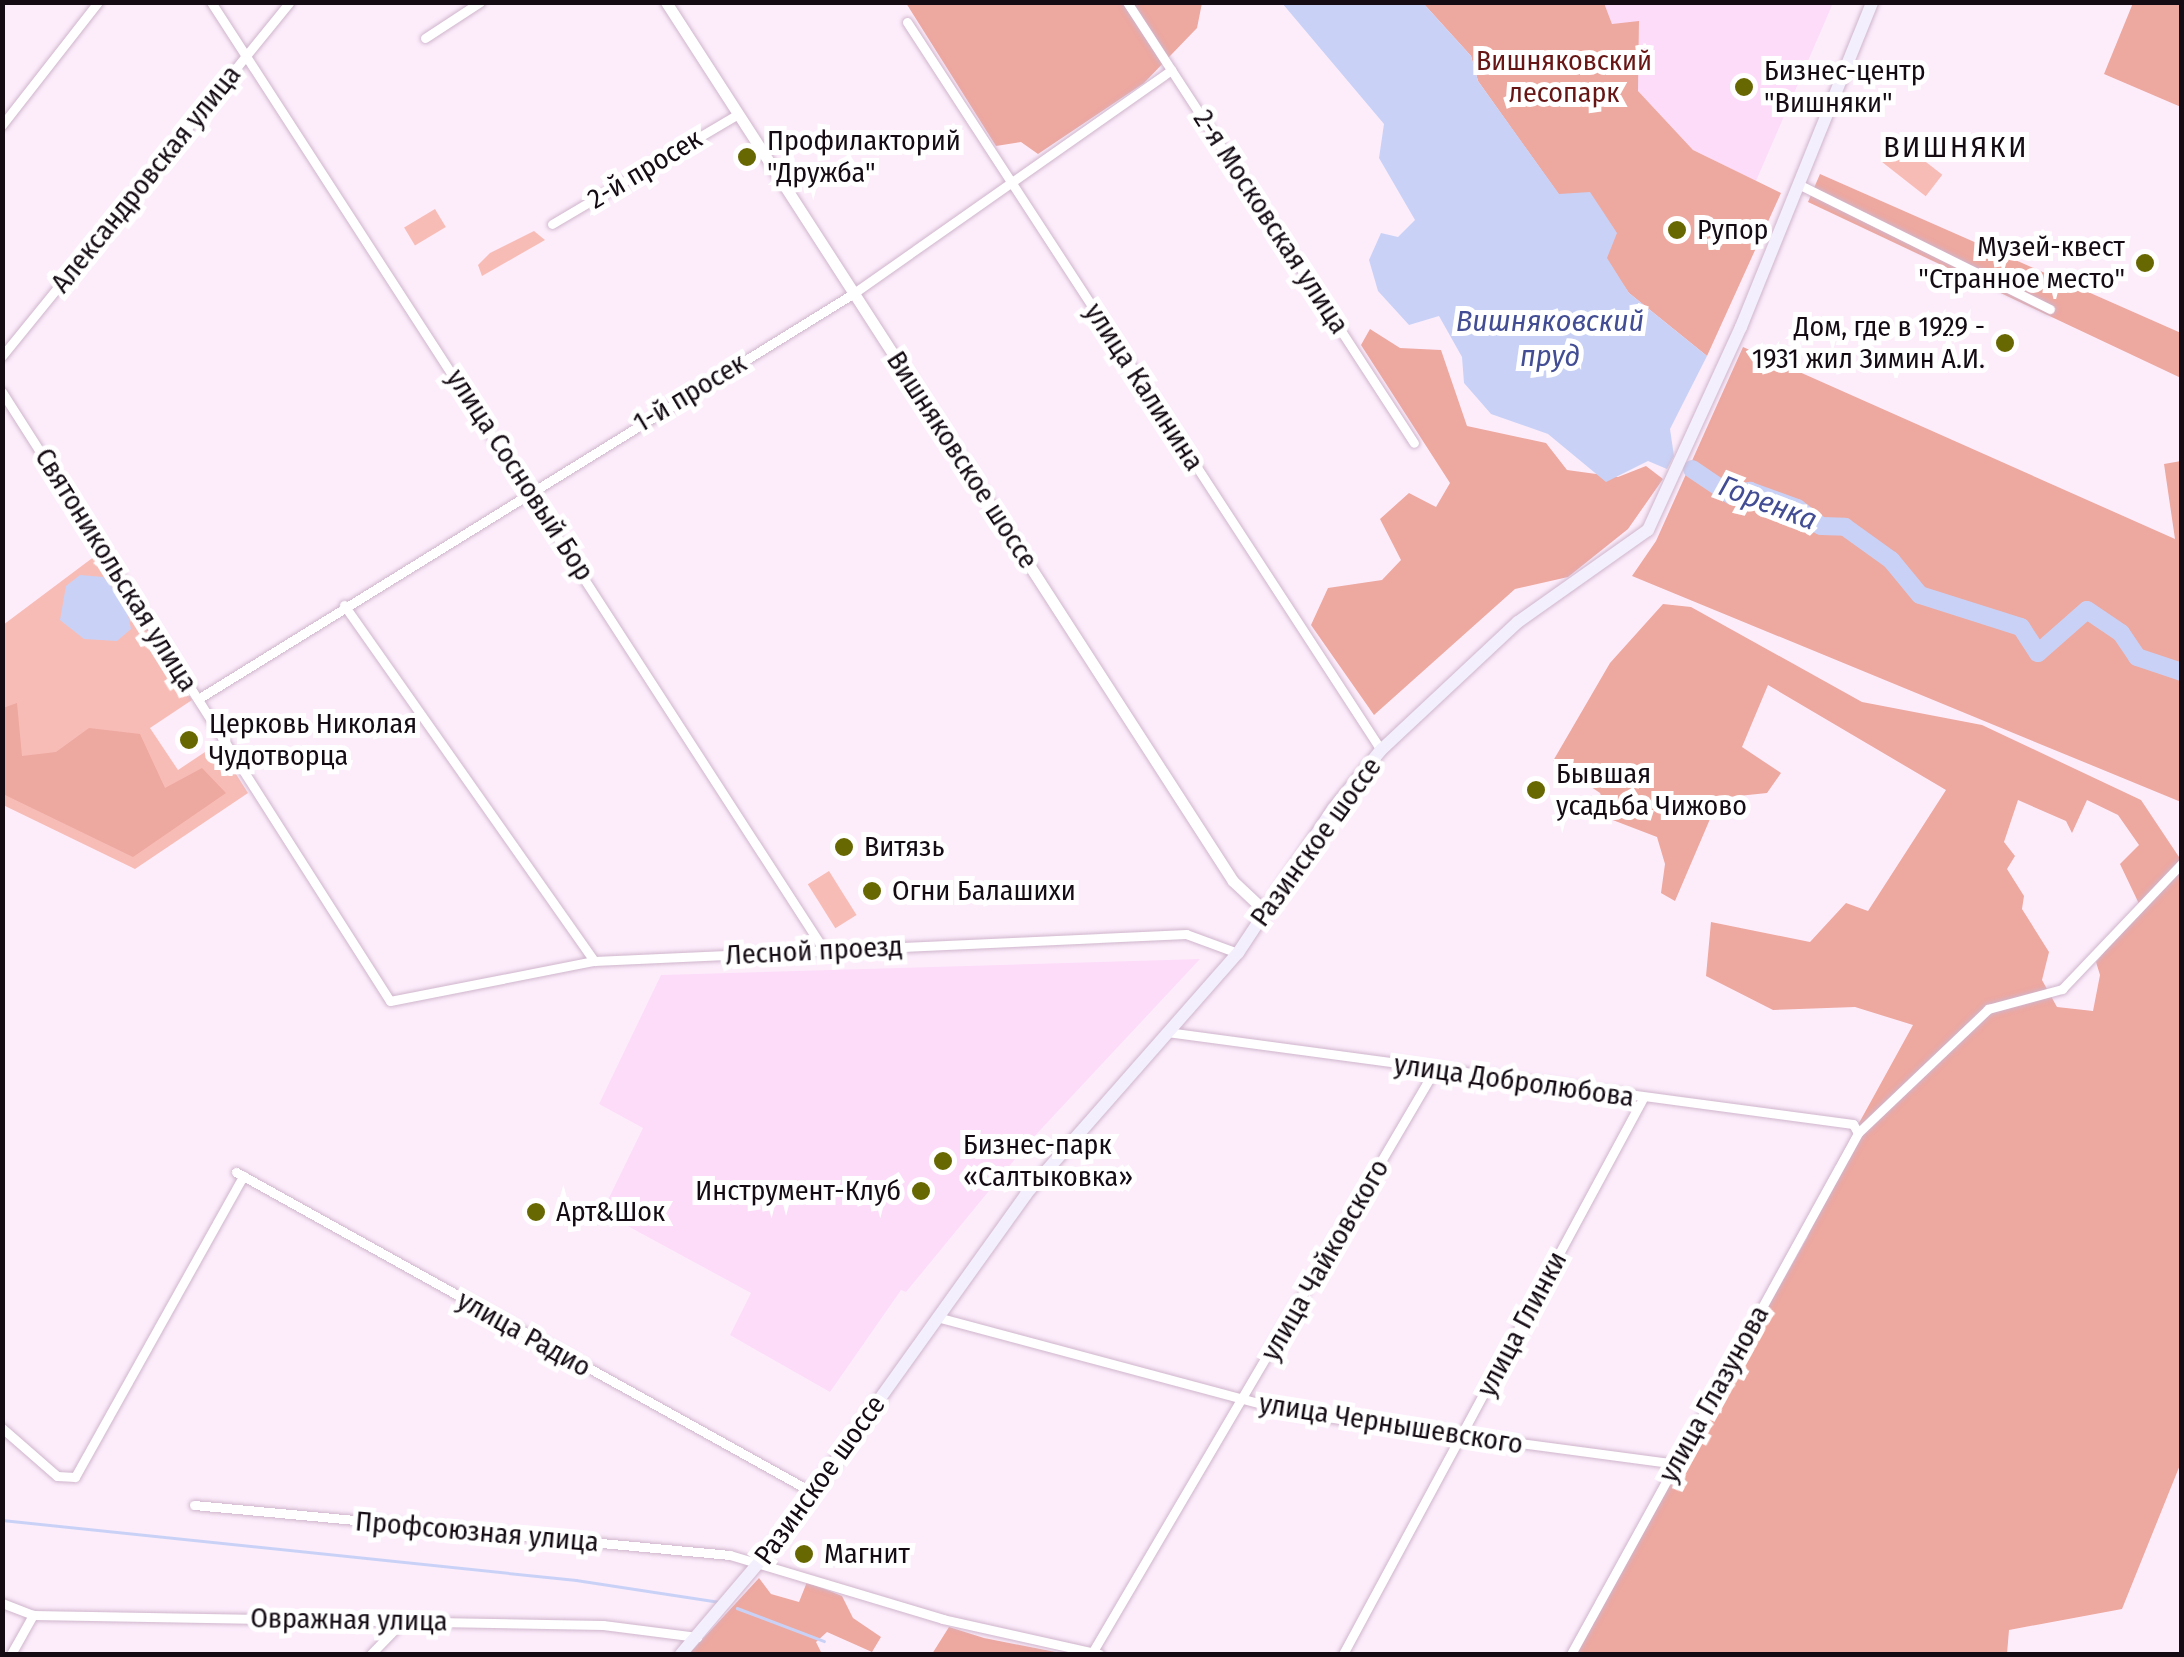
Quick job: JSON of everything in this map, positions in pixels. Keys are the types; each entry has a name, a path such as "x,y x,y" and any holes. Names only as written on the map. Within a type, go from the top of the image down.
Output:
{"main road":[{"name":"Разинское шоссе","path":"681,1654 759,1565 814,1493 1026,1194 1238,953 1381,750 1518,622 1648,530 1800,185 1872,2"}],"street":[{"path":"2,125 98,2"},
{"name":"улица Сосновый Бор","path":"211,2 243,60 294,123 824,950"},
{"name":"Александровская улица","path":"2,356 290,2"},
{"path":"425,38 480,2"},
{"name":"Вишняковское шоссе","path":"666,2 1233,882 1266,911"},
{"name":"2-я Московская улица","path":"1127,2 1414,443"},
{"name":"улица Калинина","path":"908,22 1381,750"},
{"name":"1-й просек","path":"198,699 854,293 1171,70"},
{"name":"2-й просек","path":"552,224 738,114"},
{"path":"1800,185 2050,309"},
{"name":"Святоникольская улица","path":"2,392 390,1001"},
{"path":"344,606 594,960"},
{"name":"улица Глазунова","path":"1570,1654 1858,1133 1988,1009 2062,989 2182,863"},
{"name":"Лесной проезд","path":"390,1001 594,960 1186,934 1238,953"},
{"name":"улица Добролюбова","path":"1167,1032 1434,1071 1853,1124 1858,1133"},
{"name":"улица Чайковского","path":"1092,1653 1434,1071"},
{"name":"улица Глинки","path":"1343,1654 1643,1098"},
{"name":"улица Радио","path":"2,1428 58,1476 75,1478 240,1174 814,1493"},
{"name":"улица Чернышевского","path":"938,1317 1037,1339 1243,1401 1675,1464"},
{"name":"Профсоюзная улица","path":"194,1505 730,1555 1100,1654"},
{"name":"Овражная улица","path":"2,1603 33,1615 603,1624 697,1637"},
{"path":"11,1654 33,1615"},
{"path":"371,1654 403,1621"}],"shaded area":[{"path":"1604,3 1833,3 1756,181 1693,150 1638,91 1639,22 1612,24"},
{"path":"1899,141 1942,175 1926,196 1882,162"},
{"path":"435,209 446,227 415,246 404,228"},
{"path":"534,231 545,240 482,276 478,265 490,253"},
{"path":"99,553 192,700 150,728 178,770 217,744 248,793 135,869 3,805 3,625"},
{"path":"829,871 857,915 835,928 808,884"},
{"path":"1200,959 1029,1142 906,1292 901,1290 830,1392 730,1335 751,1293 602,1212 643,1128 599,1104 661,975"}],"green space":[{"path":"906,3 1202,3 1197,28 1144,83 1038,154 1021,142 996,146"},
{"name":"Вишняковский лесопарк","path":"1423,3 1604,3 1612,24 1639,21 1638,91 1693,150 1781,193 1707,356 1629,293 1478,81 1471,56"},
{"path":"2133,3 2181,3 2181,107 2104,74"},
{"path":"1820,174 2181,333 2181,378 1808,202"},
{"path":"1370,329 1400,348 1441,350 1467,426 1546,443 1567,470 1618,477 1646,466 1663,479 1628,529 1568,577 1515,589 1374,715 1311,625 1328,588 1382,580 1401,560 1380,519 1409,493 1436,507 1450,483 1361,345"},
{"path":"1743,347 2175,539 2164,464 2181,461 2181,802 1632,576 1656,541"},
{"path":"1663,604 1691,607 1862,702 1982,725 2141,800 2181,860 2182,1460 2122,1609 2009,1630 2007,1654 1572,1654 1807,1238 1837,1163 1913,1025 1855,1007 1773,1010 1706,976 1711,922 1810,942 1846,903 1868,911 1946,790 1768,685 1742,747 1781,773 1767,793 1719,798 1675,901 1661,893 1665,864 1657,837 1610,819 1600,793 1553,761 1610,663","holes":["2018,800 2066,821 2072,833 2087,800 2118,815 2139,845 2120,864 2141,908 2096,962 2100,975 2093,1011 2057,1007 2042,980 2049,952 2022,909 2024,896 2007,869 2015,856 2004,842"]},
{"path":"17,703 22,756 56,752 89,728 140,734 165,788 202,768 226,793 133,857 3,794 3,708"},
{"path":"759,1578 771,1594 799,1602 807,1582 842,1596 853,1618 881,1637 872,1652 827,1632 816,1642 822,1654 689,1654"},
{"path":"949,1627 984,1638 1066,1654 932,1654"}],"water":[{"name":"Вишняковский пруд","path":"1282,3 1423,3 1471,56 1478,81 1559,194 1590,192 1617,233 1607,258 1629,293 1707,356 1670,429 1674,456 1667,469 1648,461 1606,482 1548,434 1491,414 1464,383 1462,357 1439,316 1409,325 1378,291 1369,260 1381,233 1398,237 1415,220 1379,158 1384,124"},
{"path":"80,575 103,577 125,601 131,629 117,641 84,639 60,620 66,586"}],"waterway":[{"name":"Горенка","path":"1692,469 1732,496 1750,491 1797,508 1821,526 1845,527 1891,560 1920,595 2021,627 2038,653 2087,610 2121,633 2137,657 2182,672"},
{"path":"2,1520 576,1580 719,1602"},
{"path":"737,1608 824,1641"}],"place":[{"name":"Бизнес-центр \"Вишняки\"","path":"1744,87"},
{"name":"Профилакторий \"Дружба\"","path":"747,157"},
{"name":"Рупор","path":"1677,230"},
{"name":"Музей-квест \"Странное место\"","path":"2145,263"},
{"name":"Дом, где в 1929 - 1931 жил Зимин А.И.","path":"2005,343"},
{"name":"Церковь Николая Чудотворца","path":"189,740"},
{"name":"Бывшая усадьба Чижово","path":"1536,790"},
{"name":"Витязь","path":"844,847"},
{"name":"Огни Балашихи","path":"872,891"},
{"name":"Бизнес-парк «Салтыковка»","path":"943,1161"},
{"name":"Инструмент-Клуб","path":"921,1191"},
{"name":"Арт&Шок","path":"536,1212"},
{"name":"Магнит","path":"804,1554"}],"district":[{"name":"ВИШНЯКИ","path":"1956,147"}]}
